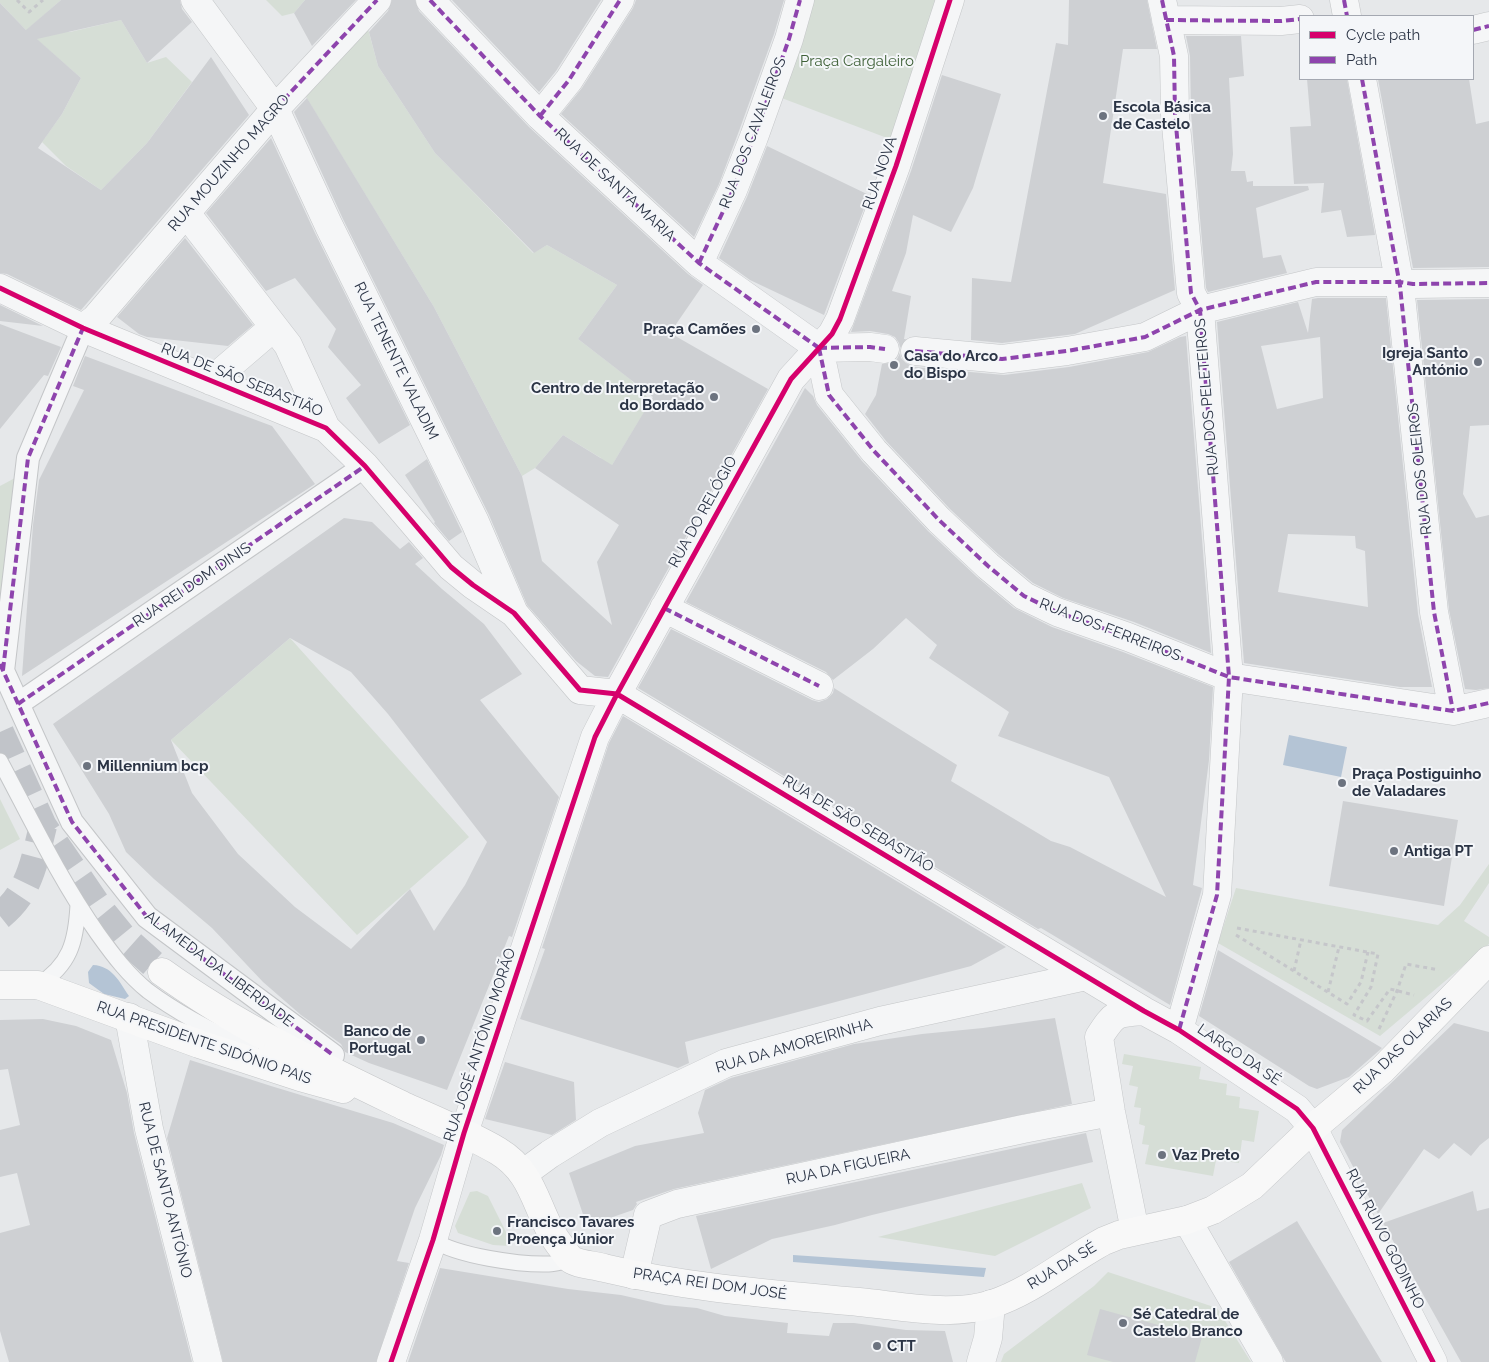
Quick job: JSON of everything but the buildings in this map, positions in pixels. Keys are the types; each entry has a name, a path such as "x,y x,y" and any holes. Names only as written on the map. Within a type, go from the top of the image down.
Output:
{"main road":[{"name":"RUA DAS OLARIAS","path":"1314,1128 1382,1070 1489,960"},
{"path":"162,972 194,996 234,1020 501,1152 524,1173 550,1230 558,1244 572,1260"},
{"name":"RUA PRESIDENTE SIDÓNIO PAIS","path":"0,985 38,985 199,1044 300,1077 407,1107"},
{"path":"1135,1232 1187,1220 1212,1210 1252,1186 1314,1128"},
{"name":"RUA DA SÉ","path":"991,1304 1020,1292 1104,1241 1119,1235 1135,1232"},
{"name":"PRAÇA REI DOM JOSÉ","path":"572,1260 634,1275 741,1291 925,1308 950,1309 991,1304"}],"street":[{"name":"RUA TENENTE VALADIM","path":"195,0 275,110 475,522 514,613"},
{"name":"RUA MOUZINHO MAGRO","path":"83,328 95,319 275,110 377,0"},
{"name":"RUA DE SANTA MARIA","path":"430,0 540,116 698,263 819,348"},
{"path":"540,116 569,80 620,0"},
{"name":"RUA DOS CAVALEIROS","path":"698,263 733,190 754,137 789,39 800,0"},
{"name":"RUA NOVA","path":"819,348 832,334 840,319 888,190 950,0"},
{"path":"1164,10 1281,21 1299,19"},
{"name":"RUA DOS PELETEIROS","path":"1164,10 1174,56 1175,114 1191,293 1200,310 1230,677 1218,895 1179,1030"},
{"path":"1474,30 1489,26"},
{"name":"RUA DOS OLEIROS","path":"1362,80 1400,282 1434,612 1453,711"},
{"path":"186,213 288,345 326,428"},
{"path":"915,351 1002,360 1067,351 1145,337 1200,310 1316,282 1489,283"},
{"name":"RUA DE SÃO SEBASTIÃO","path":"0,288 83,328 326,428 365,466 451,566 472,585 514,613 580,690 617,694 1144,1011"},
{"path":"212,381 274,327"},
{"path":"2,667 28,458 83,328"},
{"path":"819,348 885,349"},
{"name":"RUA DO RELÓGIO","path":"617,694 791,378 819,348"},
{"name":"RUA DOS FERREIROS","path":"819,348 830,395 874,451 939,520 988,566 1024,596 1057,612 1128,637 1230,677 1453,711 1489,703"},
{"name":"RUA REI DOM DINIS","path":"18,704 365,466"},
{"path":"664,608 819,686"},
{"name":"ALAMEDA DA LIBERDADE","path":"2,667 72,822 147,918 333,1055"},
{"name":"RUA JOSÉ ANTÓNIO MORÃO","path":"391,1362 433,1240 464,1133 595,737 617,694"},
{"name":"RUA DA AMOREIRINHA","path":"524,1173 550,1154 600,1123 726,1063 880,1021 1086,976"},
{"path":"1135,1232 1111,1112 1099,1037 1109,1022 1120,1013 1144,1011"},
{"name":"LARGO DA SÉ","path":"1144,1011 1179,1030 1297,1108 1314,1128"},
{"name":"RUA DE SANTO ANTÓNIO","path":"129,1017 149,1129 208,1362"},
{"name":"RUA DA FIGUEIRA","path":"634,1275 648,1215 677,1204 1014,1131 1111,1112"},
{"name":"RUA RUIVO GODINHO","path":"1314,1128 1434,1362"},
{"path":"1187,1220 1269,1362"},
{"path":"981,1362 988,1338 991,1304"}],"lane":[{"path":"0,761 78,905 119,964 147,990 182,1014 284,1064 310,1073 350,1079"},
{"path":"38,985 61,966 68,955 77,929 78,905"},
{"path":"433,1240 443,1247 467,1254 530,1264 551,1264 572,1260"}],"path":[{"path":"17,0 29,12 43,0"},
{"path":"1368,952 1361,982 1347,1004 1231,929 1301,940 1368,952 1378,954 1370,988 1354,1015 1367,1021 1390,989 1416,995"},
{"path":"1294,971 1301,940"},
{"path":"1328,992 1339,947"},
{"path":"1376,1034 1397,991 1406,964 1445,970"}],"green space":[{"path":"0,0 61,0 27,30 70,32 121,20 147,63 166,57 192,82 147,143 101,190 66,166 42,142 62,114 81,78 26,30 0,3"},
{"path":"266,0 305,0 294,13 282,16"},
{"name":"Praça Cargaleiro","path":"813,0 941,0 895,141 779,97"},
{"path":"365,18 378,66 435,153 533,253 547,245 617,285 578,339 630,379 651,401 606,475 601,458 563,435 535,468 522,476 434,307 306,97"},
{"path":"15,478 0,633 0,486"},
{"path":"290,638 469,837 357,935 171,740"},
{"path":"0,799 20,839 0,850"},
{"path":"1489,864 1489,883 1464,921 1489,937 1489,944 1380,1036 1218,943 1236,888 1438,925 1460,905"},
{"path":"1124,1054 1201,1067 1199,1079 1227,1084 1226,1095 1240,1097 1239,1108 1259,1111 1254,1142 1242,1140 1239,1163 1216,1160 1213,1176 1145,1164 1149,1145 1142,1144 1145,1126 1139,1124 1141,1108 1134,1107 1138,1087 1129,1085 1133,1066 1122,1064"},
{"path":"1082,1183 1091,1208 995,1256 878,1237"},
{"path":"477,1191 488,1196 509,1238 510,1246 493,1245 458,1233 455,1226 470,1192"},
{"path":"1108,1272 1217,1308 1251,1362 1001,1362 1004,1354 1094,1286"}],"water":[{"path":"1289,735 1347,747 1341,777 1283,765"},
{"path":"93,965 110,971 129,996 125,999 104,994 89,983 88,972"},
{"path":"793,1255 986,1268 984,1277 793,1262"}],"tunnel":[{"path":"0,732 43,826 100,909 122,936 162,972"},
{"path":"0,916 18,897 29,876 43,826"}],"marked path":[{"path":"275,109 377,0"},
{"path":"430,0 540,116 699,263 819,348"},
{"path":"540,116 569,80 620,0"},
{"path":"699,263 733,190 754,137 789,39 800,0"},
{"path":"1162,0 1174,56 1175,114 1191,293 1200,310 1229,677 1217,895 1179,1030"},
{"path":"1344,0 1347,15"},
{"path":"1166,20 1281,21 1299,19"},
{"path":"1474,30 1489,26"},
{"path":"1362,80 1400,286 1434,612 1453,711"},
{"path":"915,351 1002,359 1067,351 1145,337 1200,310 1316,282 1489,283"},
{"path":"3,670 28,458 83,328"},
{"path":"819,348 870,347 885,349"},
{"path":"819,348 829,395 874,451 939,520 988,566 1024,596 1057,612 1128,637 1229,677 1453,711 1489,703"},
{"path":"18,704 365,466"},
{"path":"664,608 819,686"},
{"path":"0,664 72,822 147,917 333,1055"}],"cycle path":[{"path":"0,288 83,328 326,428 365,466 451,567 473,585 514,613 580,690 617,694 791,379 832,334 840,319 896,166 950,0"},
{"path":"391,1362 433,1240 464,1133 595,737 617,694 1144,1011 1179,1030 1297,1109 1313,1128 1433,1362"}],"place":[{"name":"Escola Básica de Castelo","path":"1103,116"},
{"name":"Praça Camões","path":"756,329"},
{"name":"Igreja Santo António","path":"1478,362"},
{"name":"Casa do Arco do Bispo","path":"894,365"},
{"name":"Centro de Interpretação do Bordado","path":"714,397"},
{"name":"Millennium bcp","path":"87,766"},
{"name":"Praça Postiguinho de Valadares","path":"1342,783"},
{"name":"Antiga PT","path":"1394,851"},
{"name":"Banco de Portugal","path":"421,1040"},
{"name":"Vaz Preto","path":"1162,1155"},
{"name":"Francisco Tavares Proença Júnior","path":"497,1231"},
{"name":"Sé Catedral de Castelo Branco","path":"1123,1323"},
{"name":"CTT","path":"877,1346"}]}
